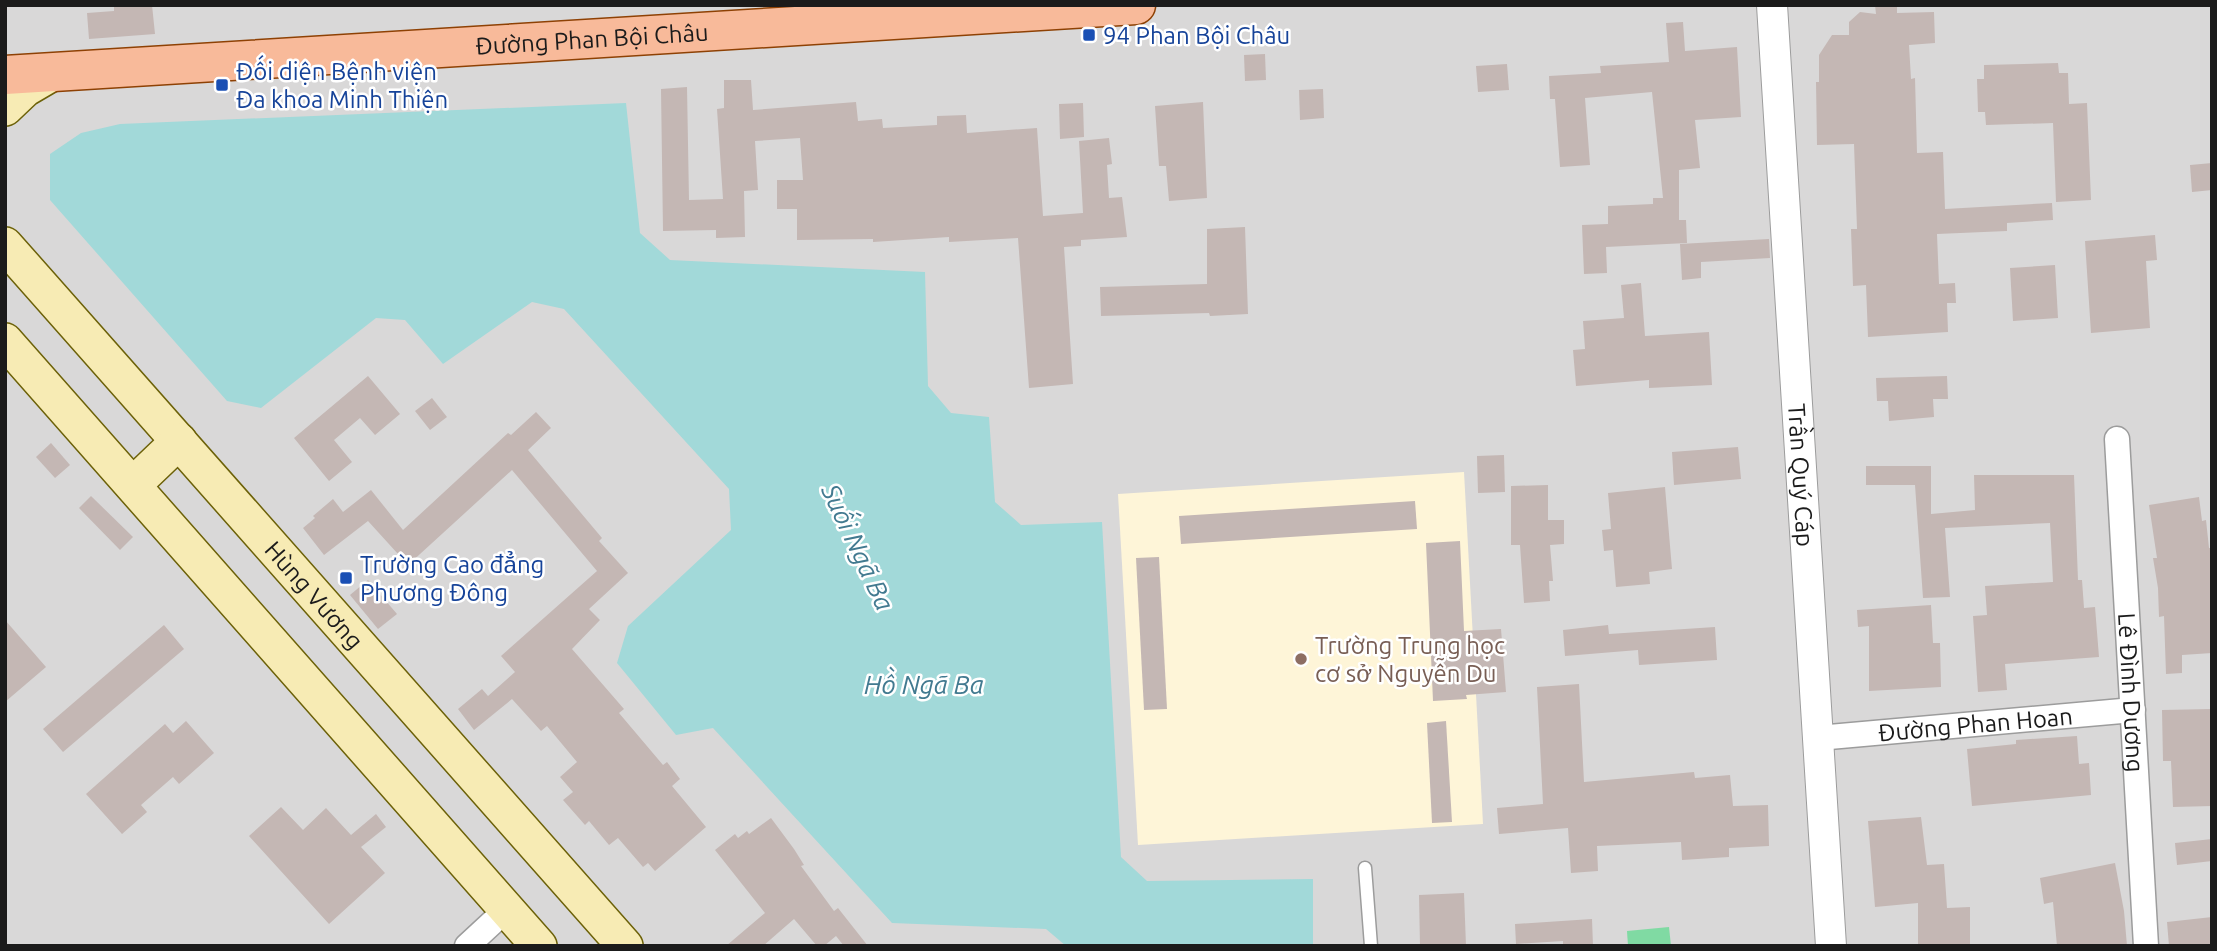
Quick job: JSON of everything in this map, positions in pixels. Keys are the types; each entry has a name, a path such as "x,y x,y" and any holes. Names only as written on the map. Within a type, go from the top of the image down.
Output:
{"main road":[{"name":"Đường Phan Bội Châu","path":"5,75 1136,5"},
{"path":"5,108 25,89 54,72"},
{"name":"Hùng Vương","path":"5,245 625,946"},
{"path":"5,341 540,946"},
{"path":"133,485 179,441"}],"street":[{"name":"Trần Quý Cáp","path":"1772,5 1831,946"},
{"name":"Lê Đình Dương","path":"2117,439 2146,946"},
{"name":"Đường Phan Hoan","path":"1818,738 2133,710"},
{"path":"467,946 507,909"}],"lane":[{"path":"1365,868 1371,946"}],"shaded area":[{"path":"5,5 2212,5 2212,946 5,946"},
{"name":"Trường Trung học cơ sở Nguyễn Du","path":"1464,472 1483,824 1138,845 1118,494"}],"green space":[{"path":"1669,927 1671,946 1628,946 1627,931"}],"water":[{"name":"Hồ Ngã Ba","path":"626,103 640,233 670,260 925,272 928,386 951,413 989,417 995,502 1021,525 1102,522 1121,857 1147,881 1313,879 1313,946 1066,946 1046,929 892,923 713,728 676,735 617,663 628,626 731,530 729,489 564,309 532,302 443,364 405,320 376,318 261,408 227,401 50,200 50,154 81,133 120,124"}],"building":[{"path":"114,5 152,5 155,34 89,39 87,13 114,11"},
{"path":"1875,5 1897,5 1897,13 1934,12 1935,43 1909,45 1911,79 1915,78 1917,153 1943,152 1945,209 2052,203 2053,220 2007,223 2007,231 1937,234 1939,284 1955,283 1956,303 1947,303 1948,332 1868,337 1866,285 1853,286 1851,229 1857,229 1854,144 1817,145 1816,82 1819,82 1819,55 1832,35 1849,35 1849,22 1860,12 1876,14"},
{"path":"1683,22 1685,51 1737,47 1741,117 1695,120 1700,168 1679,170 1679,220 1686,220 1687,243 1606,247 1607,273 1584,274 1582,225 1608,224 1608,206 1653,204 1653,198 1663,198 1652,92 1585,98 1590,165 1560,167 1555,99 1550,99 1549,76 1601,73 1600,66 1669,62 1666,23"},
{"path":"1265,54 1266,80 1245,81 1244,55"},
{"path":"2058,63 2059,73 2068,73 2069,104 2087,103 2091,200 2056,202 2053,123 1986,125 1985,112 1978,112 1977,79 1984,79 1984,65"},
{"path":"1507,64 1509,90 1478,92 1476,66"},
{"path":"724,80 751,80 753,110 856,102 858,121 882,119 883,128 937,125 937,116 966,115 967,133 1037,128 1043,216 1083,213 1079,141 1109,138 1112,164 1107,165 1109,198 1122,197 1127,237 1081,240 1081,246 1064,247 1073,384 1029,388 1018,238 949,242 949,237 873,242 873,239 797,240 797,209 777,209 777,180 803,180 800,138 755,141 758,190 744,191 745,237 716,238 716,230 663,231 661,89 687,87 689,200 723,199 717,109 724,108"},
{"path":"1323,89 1324,118 1300,120 1299,90"},
{"path":"1203,102 1207,198 1169,201 1166,166 1159,166 1155,106"},
{"path":"1083,103 1084,137 1060,139 1059,104"},
{"path":"2212,163 2212,190 2192,192 2190,165"},
{"path":"1245,227 1248,314 1101,316 1100,287 1207,284 1207,229"},
{"path":"2155,235 2157,260 2146,261 2150,328 2091,333 2085,241"},
{"path":"1769,239 1770,258 1701,262 1701,278 1682,280 1680,244"},
{"path":"2055,265 2058,318 2013,321 2010,268"},
{"path":"1641,283 1645,336 1709,332 1712,385 1649,388 1649,380 1576,386 1573,350 1585,349 1583,321 1624,318 1621,285"},
{"path":"368,376 400,414 375,435 360,418 334,440 352,462 329,481 294,438"},
{"path":"1947,376 1948,399 1933,399 1934,417 1889,421 1888,401 1877,401 1876,378"},
{"path":"432,398 447,417 430,430 415,411"},
{"path":"536,412 551,428 528,450 602,538 599,541 628,573 589,609 600,620 572,649 624,709 619,713 663,765 667,762 680,779 672,786 706,827 655,871 648,863 643,867 618,838 609,845 589,821 585,825 563,800 573,792 560,777 577,762 547,726 541,731 512,699 474,730 458,709 482,689 488,696 515,672 501,656 597,571 512,470 408,565 368,521 324,555 303,528 333,499 343,512 371,490 403,530 508,433 511,435"},
{"path":"51,443 70,465 55,478 36,457"},
{"path":"1738,447 1741,479 1674,485 1672,452"},
{"path":"1504,455 1505,492 1478,493 1477,456"},
{"path":"1866,466 1931,466 1931,514 1975,510 1974,475 2074,475 2078,580 2082,580 2084,608 2095,607 2099,657 2005,664 2007,690 1978,692 1973,616 1987,615 1985,586 2053,582 2050,523 1945,528 1950,597 1923,598 1915,485 1866,485"},
{"path":"1548,485 1548,520 1564,520 1564,544 1550,545 1553,581 1549,581 1550,601 1524,603 1520,545 1511,545 1511,486"},
{"path":"1665,487 1672,569 1649,572 1650,584 1616,587 1613,550 1604,551 1602,530 1611,529 1608,493"},
{"path":"91,496 133,537 120,550 79,508"},
{"path":"2199,497 2202,521 2206,520 2209,548 2212,548 2212,653 2182,655 2182,673 2166,674 2164,616 2159,617 2153,558 2157,558 2149,505"},
{"path":"1415,501 1417,529 1181,544 1179,516"},
{"path":"1460,541 1464,631 1501,629 1506,692 1466,695 1467,699 1433,701 1426,543"},
{"path":"1159,557 1167,709 1144,710 1136,558"},
{"path":"368,580 397,614 378,629 350,595"},
{"path":"1931,605 1933,643 1940,643 1941,687 1869,691 1869,626 1858,627 1857,610"},
{"path":"5,620 46,667 5,702"},
{"path":"164,625 184,649 63,752 43,729"},
{"path":"1608,625 1609,634 1715,627 1717,660 1639,665 1638,650 1565,656 1563,630"},
{"path":"1579,684 1584,782 1694,772 1695,778 1730,775 1733,806 1768,805 1769,846 1729,848 1729,857 1682,860 1681,842 1597,846 1598,871 1571,873 1568,828 1499,834 1497,808 1543,804 1537,687"},
{"path":"2212,709 2212,806 2173,807 2171,761 2163,761 2162,710"},
{"path":"186,721 214,753 179,784 173,777 141,805 147,812 122,834 86,794 165,724 173,733"},
{"path":"1446,721 1452,822 1432,823 1427,723"},
{"path":"2077,736 2079,764 2089,763 2091,795 1972,806 1967,749 2016,744 2016,740"},
{"path":"281,807 303,830 326,808 351,835 376,814 386,827 361,847 385,873 329,924 249,836"},
{"path":"1921,817 1927,865 1944,864 1947,908 1970,907 1970,946 1918,946 1918,903 1875,907 1868,821"},
{"path":"771,818 834,911 838,908 868,946 844,946 836,936 824,946 817,946 794,919 763,946 726,946 765,913 715,850 735,834 738,838 747,831 749,834"},
{"path":"2212,839 2212,861 2177,865 2175,843"},
{"path":"2115,863 2127,946 2057,946 2053,902 2044,904 2040,878"},
{"path":"1464,893 1466,946 1420,946 1419,895"},
{"path":"2212,917 2212,946 2169,946 2167,922"},
{"path":"1592,919 1593,946 1563,946 1563,941 1516,944 1515,924"}],"place":[{"name":"94 Phan Bội Châu","path":"1089,35"},
{"name":"Đối diện Bệnh viện Đa khoa Minh Thiện","path":"222,85"},
{"name":"Trường Cao đẳng Phương Đông","path":"346,578"},
{"name":"Trường Trung học cơ sở Nguyễn Du","path":"1301,659"}],"water label":[{"name":"Suối Ngã Ba","path":"858,547"}]}
